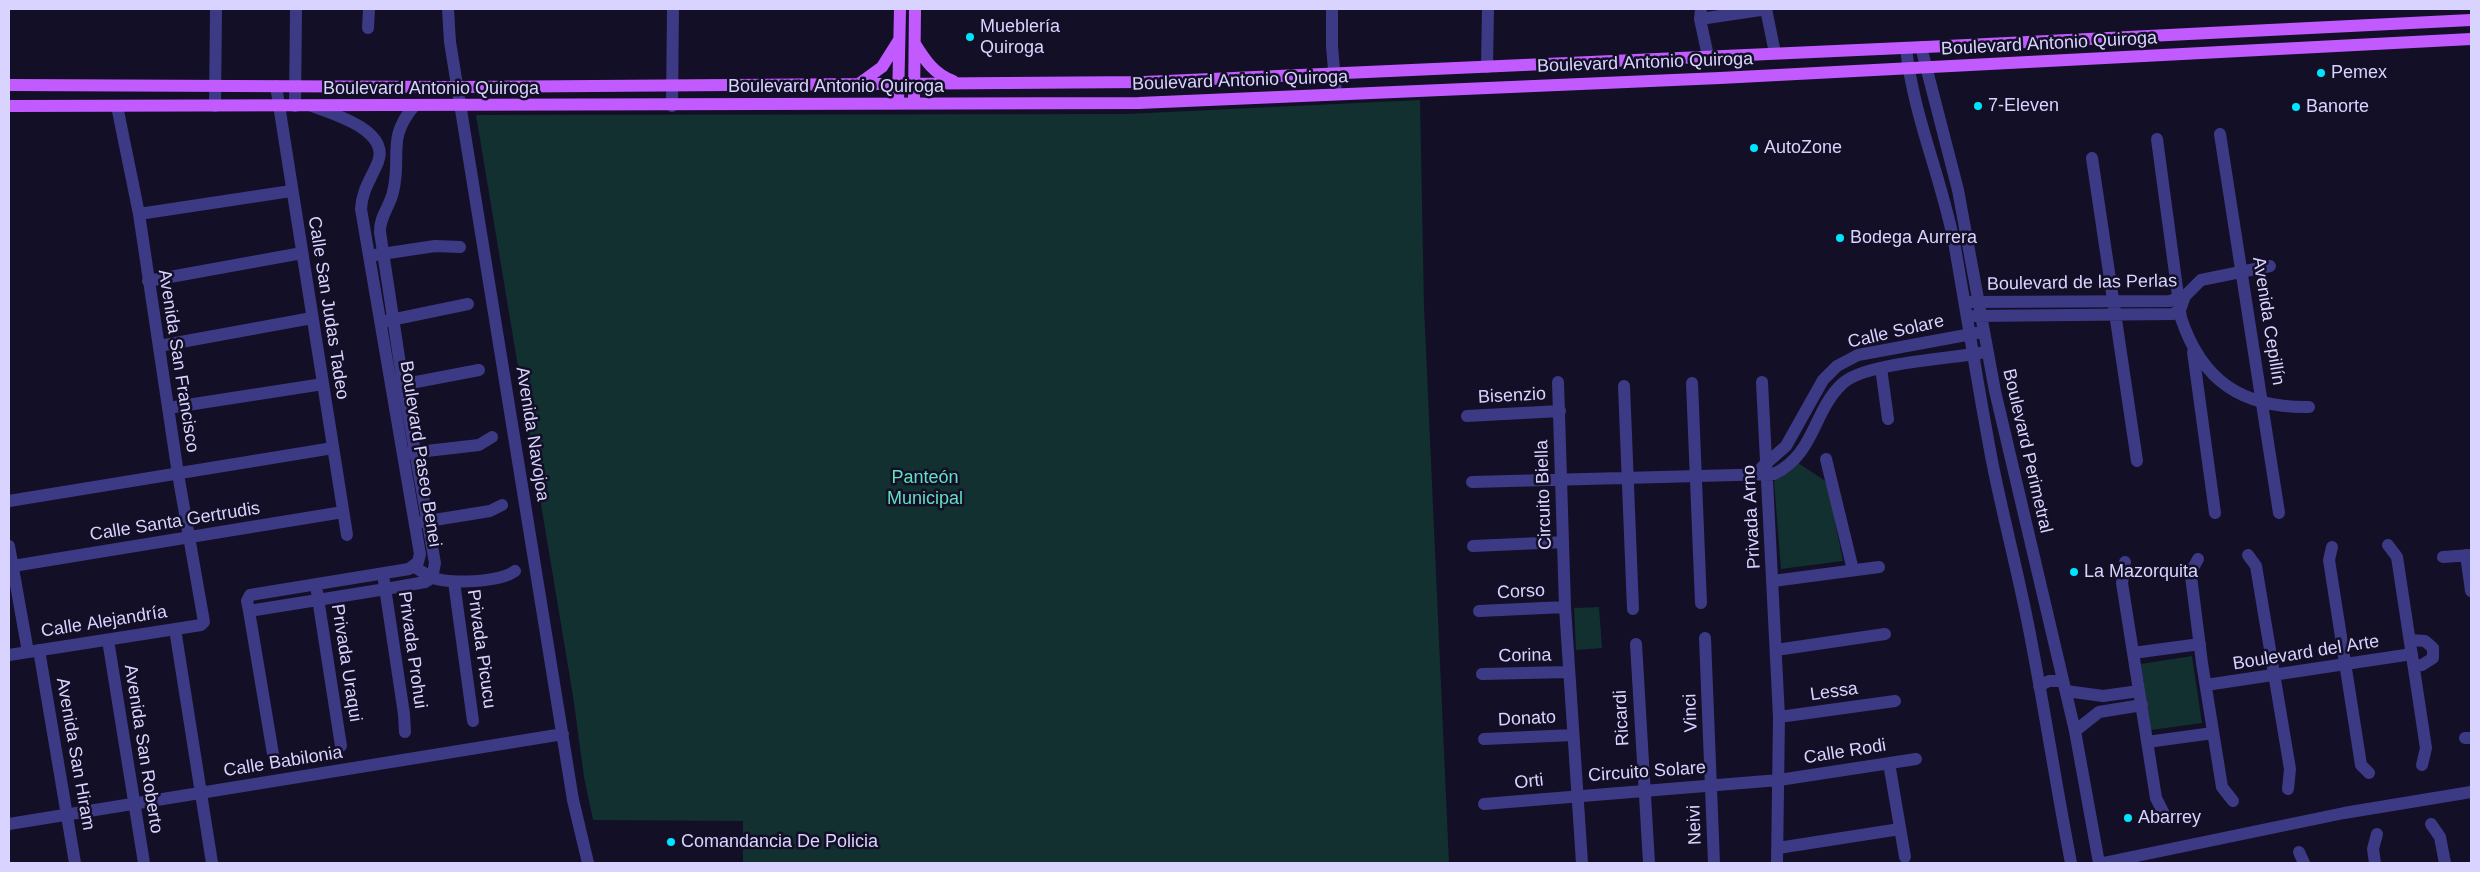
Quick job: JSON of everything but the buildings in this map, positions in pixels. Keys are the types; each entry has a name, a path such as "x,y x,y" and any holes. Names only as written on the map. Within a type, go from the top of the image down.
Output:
{"main road":[{"path":"898,103 900,9"},
{"path":"914,103 915,9"},
{"name":"Boulevard Antonio Quiroga","path":"9,85 457,87 1144,82 1775,52 1906,48 2471,20"},
{"path":"859,84 882,67 900,37"},
{"name":"Boulevard Antonio Quiroga","path":"9,106 672,106 898,103 1139,103 1908,68 2471,39"},
{"path":"915,44 931,67 941,76 960,84"}],"street":[{"path":"215,106 216,9"},
{"path":"295,106 296,9"},
{"path":"368,9 368,28"},
{"name":"Avenida Navojoa","path":"448,9 460,106 573,800 588,863"},
{"path":"672,106 673,9"},
{"path":"1332,9 1333,72 1336,94"},
{"path":"1487,67 1488,9"},
{"path":"1708,56 1700,14 1766,9 1775,52"},
{"name":"Boulevard Perimetral","path":"1920,47 1958,190 1987,352 2014,476 2076,731 2099,863"},
{"name":"Boulevard Perimetral","path":"1906,48 1908,68 1947,212 1972,354 2039,686 2071,863"},
{"name":"Calle San Judas Tadeo","path":"276,86 347,535"},
{"name":"Avenida San Francisco","path":"117,106 139,214 188,538 204,622"},
{"path":"312,106 348,120 370,134 377,142 396,143"},
{"name":"Boulevard Paseo Benei","path":"387,321 383,254 379,226 390,202 395,183 396,143 402,123 414,106"},
{"name":"Avenida Cepillín","path":"2220,134 2243,270 2279,512"},
{"path":"2157,139 2182,302 2192,346 2215,513"},
{"name":"Boulevard Paseo Benei","path":"377,142 379,158 361,200 362,219 387,321 410,453 428,521 435,563 432,578"},
{"path":"2092,158 2137,460"},
{"path":"139,214 292,191"},
{"path":"370,256 435,246 460,247"},
{"path":"148,281 302,253"},
{"path":"2182,302 2201,280 2270,266"},
{"path":"2066,300 2066,314"},
{"name":"Boulevard de las Perlas","path":"1964,309 1978,302 2066,300 2182,302"},
{"name":"Boulevard de las Perlas","path":"1964,309 1981,316 2172,314 2182,302"},
{"path":"387,321 468,304"},
{"path":"159,346 312,318"},
{"name":"Calle Solare","path":"1767,470 1786,446 1823,380 1830,372 1848,360 1858,355 1983,332"},
{"path":"1908,346 1911,363"},
{"path":"2192,346 2201,361 2236,393 2278,406 2309,407"},
{"name":"Calle Solare","path":"1472,482 1562,481 1752,474 1767,470 1784,469 1792,463 1816,427 1836,390 1842,383 1854,375 1882,373 1911,363 1987,352"},
{"path":"1848,360 1854,375"},
{"path":"398,385 479,370"},
{"path":"1882,373 1888,419"},
{"name":"Circuito Biella","path":"1558,382 1565,607"},
{"name":"Privada Arno","path":"1762,382 1776,650"},
{"path":"1692,383 1701,603"},
{"path":"168,408 323,384"},
{"path":"1624,386 1633,609"},
{"name":"Bisenzio","path":"1467,416 1560,410"},
{"path":"1802,420 1816,427"},
{"path":"410,453 479,444 492,437"},
{"path":"9,501 333,448"},
{"name":"Boulevard Paseo Benei","path":"248,611 247,601 250,595 383,574 414,567 418,562 420,554 415,524 410,453"},
{"path":"1826,459 1853,570"},
{"path":"1993,463 2014,476"},
{"path":"415,524 490,511 502,505"},
{"name":"Calle Santa Gertrudis","path":"13,566 344,512"},
{"path":"1473,546 1563,542"},
{"path":"2388,545 2397,557 2410,640 2426,748 2422,764"},
{"name":"Avenida San Hiram","path":"9,546 34,651 68,815 75,863"},
{"path":"2332,547 2329,560 2360,765 2369,773"},
{"path":"2248,555 2256,566 2276,676 2290,769 2288,790"},
{"path":"2443,557 2469,555 2471,591"},
{"path":"2198,559 2191,576 2200,644 2222,787 2233,801"},
{"path":"2125,562 2122,583 2147,742 2156,798 2165,816"},
{"path":"414,567 432,578 454,582 503,578 515,570"},
{"path":"1773,581 1879,567"},
{"name":"Privada Prohui","path":"383,574 405,732"},
{"path":"273,754 248,611 386,589 425,582 432,578"},
{"name":"Privada Picucu","path":"454,582 473,721"},
{"name":"Privada Uraqui","path":"316,585 341,746"},
{"name":"Corso","path":"1479,611 1565,607"},
{"name":"Circuito Solare","path":"1565,607 1577,795 1779,780"},
{"name":"Calle Alejandría","path":"9,655 201,625 204,622"},
{"path":"175,629 212,863"},
{"path":"1777,863 1779,717 1776,650 1885,634"},
{"name":"Vinci","path":"1705,638 1711,785"},
{"name":"Avenida San Roberto","path":"108,640 144,863"},
{"name":"Boulevard del Arte","path":"2206,685 2344,665 2413,660 2428,662 2433,653 2430,643 2410,640"},
{"name":"Ricardi","path":"1636,644 1643,790 1649,863"},
{"path":"2133,653 2200,644"},
{"name":"Corina","path":"1482,674 1569,672"},
{"path":"2039,686 2048,681 2114,702 2142,705"},
{"path":"2076,731 2091,717 2114,702 2139,690"},
{"name":"Lessa","path":"1779,717 1894,701"},
{"path":"2147,742 2213,733"},
{"name":"Calle Babilonia","path":"9,824 563,734"},
{"name":"Donato","path":"1484,739 1573,735"},
{"name":"Calle Rodi","path":"1779,780 1916,759"},
{"path":"1889,763 1905,857"},
{"name":"Neivi","path":"1711,785 1714,863"},
{"path":"2102,863 2344,813 2471,792"},
{"path":"1577,795 1582,863"},
{"name":"Orti","path":"1484,804 1577,795"},
{"path":"2431,824 2440,837 2445,863"},
{"path":"1778,848 1900,829"},
{"path":"2375,863 2374,849 2377,834"}],"green space":[{"name":"Panteón Municipal","path":"1420,100 1424,306 1449,863 743,863 743,821 593,820 584,777 573,696 476,115 1126,114"},
{"path":"1798,463 1827,482 1843,561 1781,569 1774,481"},
{"path":"1599,607 1602,648 1576,650 1574,608"},
{"path":"2192,656 2202,723 2151,730 2141,664"}],"place":[{"name":"Mueblería Quiroga","path":"970,37"},
{"name":"Pemex","path":"2321,73"},
{"name":"7-Eleven","path":"1978,106"},
{"name":"Banorte","path":"2296,107"},
{"name":"AutoZone","path":"1754,148"},
{"name":"Bodega Aurrera","path":"1840,238"},
{"name":"La Mazorquita","path":"2074,572"},
{"name":"Abarrey","path":"2128,818"},
{"name":"Comandancia De Policia","path":"671,842"}]}
